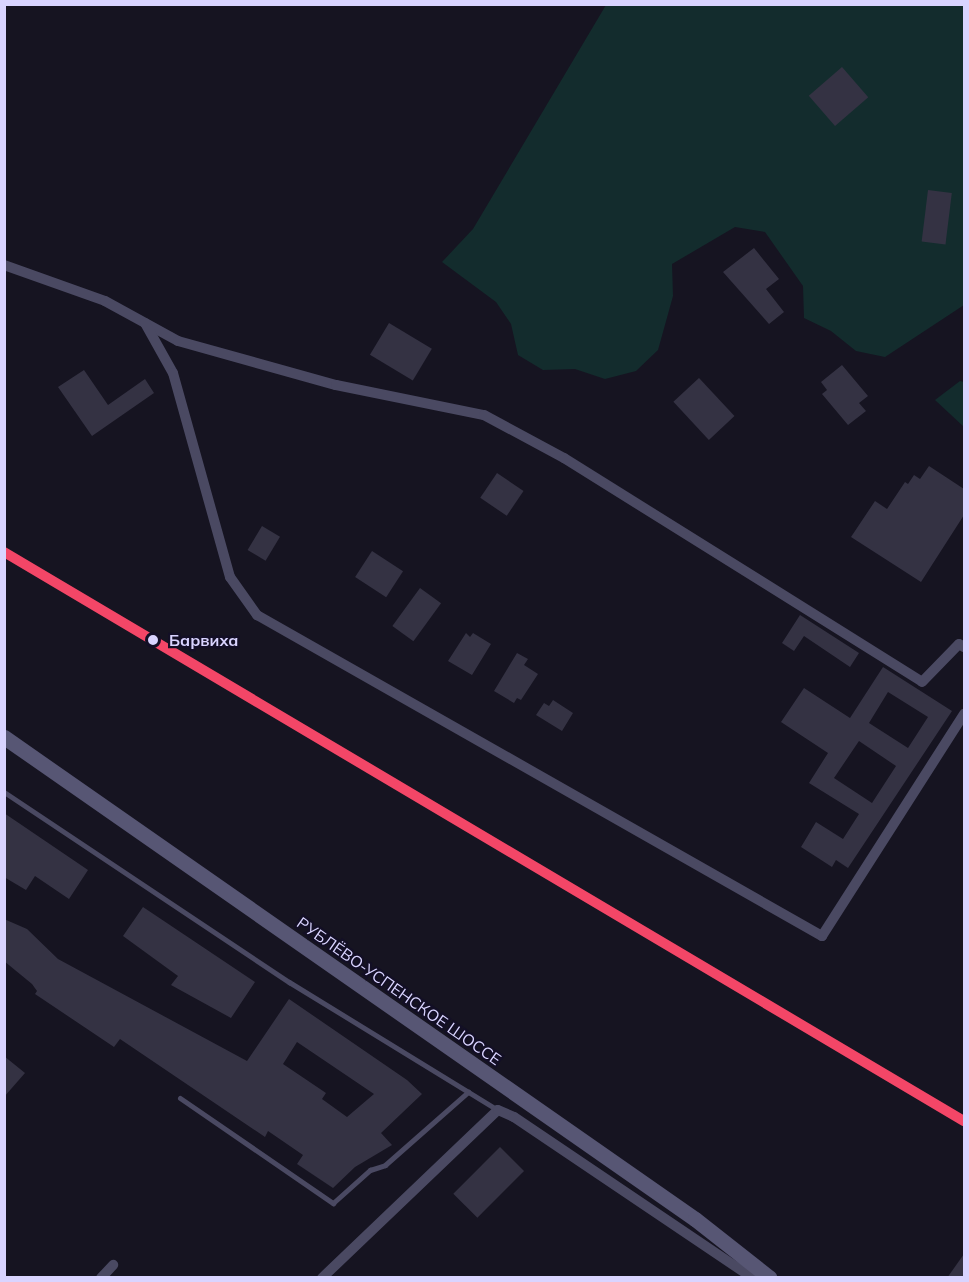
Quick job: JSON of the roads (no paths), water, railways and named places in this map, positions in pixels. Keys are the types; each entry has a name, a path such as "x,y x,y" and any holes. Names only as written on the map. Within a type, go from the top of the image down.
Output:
{"main road":[{"name":"РУБЛЁВО-УСПЕНСКОЕ ШОССЕ","path":"4,737 695,1219 770,1278"}],"street":[{"path":"4,265 105,301 178,341 336,386 484,415 564,458 922,682 959,644 964,647"},
{"path":"145,323 173,373 230,577 257,615 822,936 964,714"},
{"path":"322,1278 498,1110 514,1117 753,1278"},
{"path":"101,1278 112,1264"}],"lane":[{"path":"4,792 289,982 498,1110"},
{"path":"180,1098 333,1203 370,1170 385,1165 468,1092"}],"place":[{"name":"Барвиха","path":"153,640"}]}
